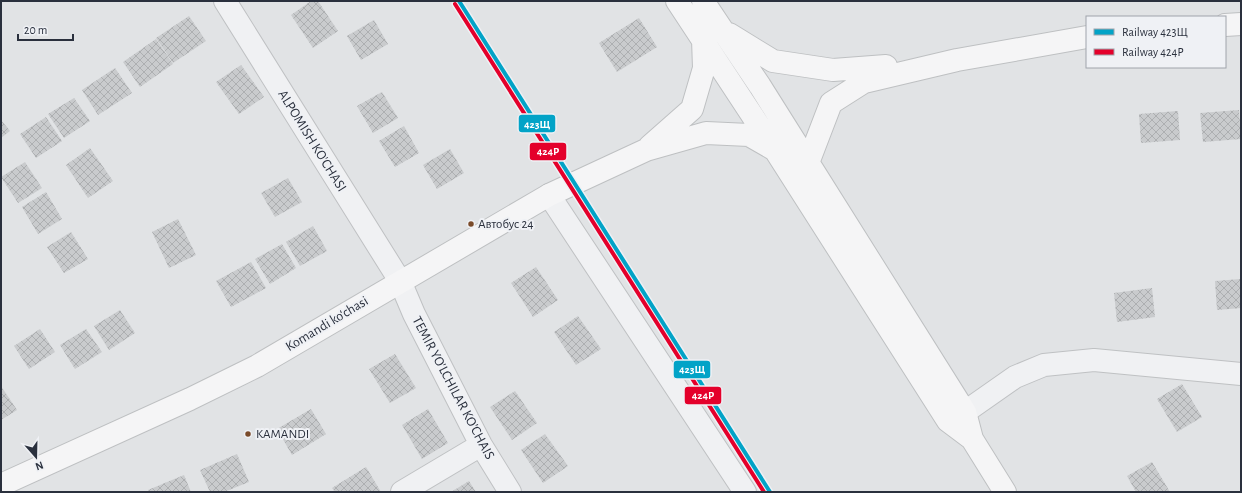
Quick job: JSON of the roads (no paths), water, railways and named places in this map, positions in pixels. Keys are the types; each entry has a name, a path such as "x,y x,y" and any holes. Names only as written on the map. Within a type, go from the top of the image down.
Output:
{"main road":[{"path":"677,1 775,150 948,421 972,439"},
{"path":"703,1 760,86 965,412 972,439 1005,492"},
{"path":"1226,25 1241,24"},
{"path":"722,30 773,61 833,70 957,60"},
{"path":"808,163 831,103 864,82 957,60 1086,37"},
{"name":"Komandi ko‘chasi","path":"646,150 692,109 704,68 702,39"},
{"name":"Komandi ko‘chasi","path":"1,485 190,399 257,366 549,195 646,150 706,133 749,135 775,150"}],"street":[{"name":"ALPOMISH KO'CHASI","path":"225,1 400,281"},
{"path":"549,195 745,492"},
{"name":"TEMIR YO'LCHILAR KO'CHAIS","path":"400,281 414,314 481,445 510,492"},
{"path":"965,412 1015,377 1044,366 1094,360 1241,374"},
{"path":"402,492 481,445"}],"rail line":[{"name":"423Щ","path":"459,1 770,492"},
{"name":"424Р","path":"455,4 764,492"}],"place":[{"name":"Автобус 24","path":"471,224"},
{"name":"KAMANDI","path":"248,434"}]}
